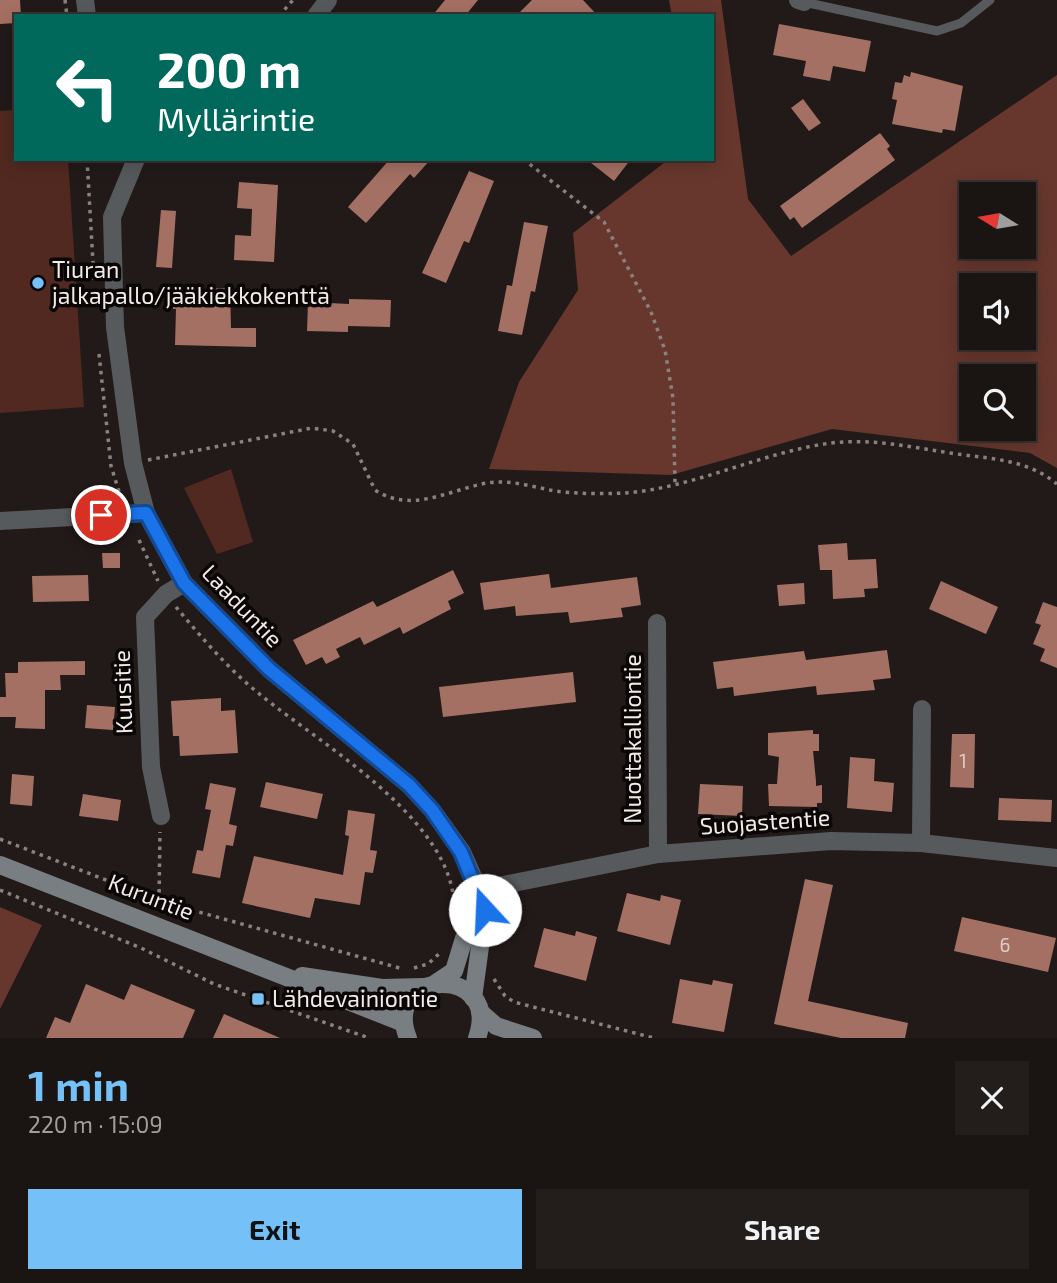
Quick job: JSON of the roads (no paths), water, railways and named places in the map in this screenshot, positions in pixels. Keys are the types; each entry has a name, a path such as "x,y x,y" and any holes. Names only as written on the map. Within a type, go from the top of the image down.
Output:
{"main road":[{"name":"Kuruntie","path":"0,865 285,973 406,1030"},
{"path":"477,1038 477,1005 469,959 479,890"},
{"path":"406,1030 409,1002 469,959"},
{"name":"Kuruntie","path":"285,973 382,988 430,985"},
{"path":"430,985 457,985 496,1026 533,1038"}],"street":[{"name":"Laaduntie","path":"138,161 112,217 115,327 133,463 146,513 184,583 269,669 409,785 432,810 461,852 479,890"},
{"path":"0,521 146,513"},
{"name":"Kuusitie","path":"161,816 151,767 145,617 166,594 184,583"},
{"name":"Nuottakalliontie","path":"657,623 657,854"},
{"path":"921,843 922,709"},
{"name":"Suojastentie","path":"479,890 657,854 831,841 921,843 1057,858"}],"lane":[{"path":"801,1 937,31 961,23 990,0"}],"place":[{"name":"Tiuran jalkapallo/jääkiekkokenttä","path":"38,283"},
{"name":"Lähdevainiontie","path":"258,999"}]}
